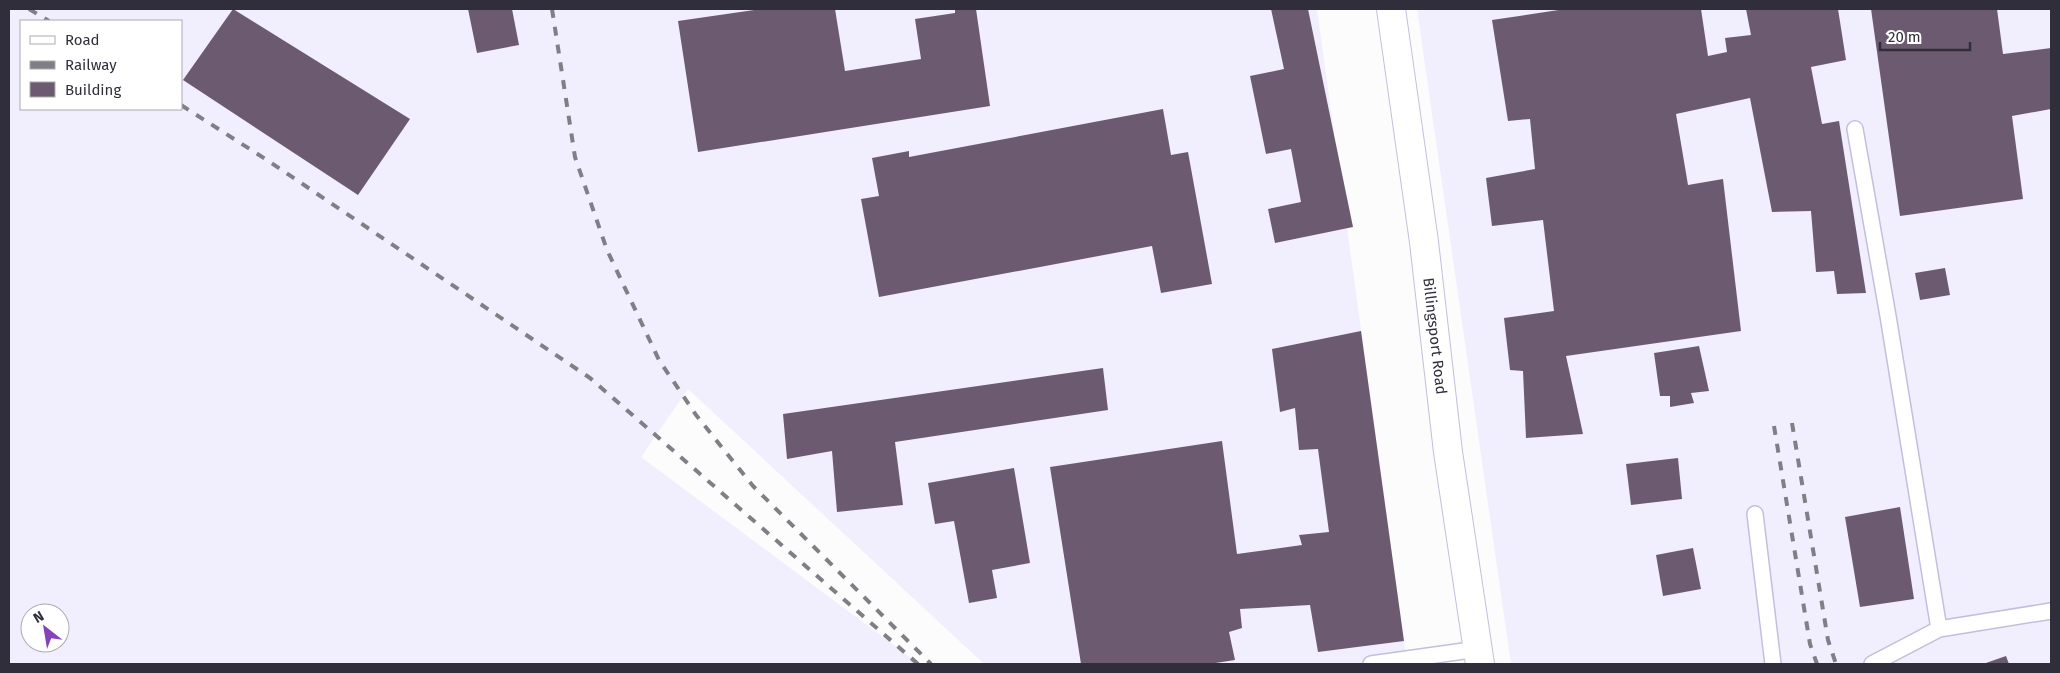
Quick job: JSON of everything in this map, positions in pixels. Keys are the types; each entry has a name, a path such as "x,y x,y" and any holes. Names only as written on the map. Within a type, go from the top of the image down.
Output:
{"street":[{"name":"Billingsport Road","path":"1391,9 1424,242 1448,452 1479,656"}],"lane":[{"path":"1854,129 1888,316 1939,630"},
{"path":"1755,514 1772,664"},
{"path":"1872,664 1939,630 2051,611"},
{"path":"1371,664 1479,656"}],"shaded area":[{"path":"9,9 1317,9 1407,664 984,664 688,389 641,457 919,664 9,664"},
{"path":"1417,9 2051,9 2051,664 1511,664"}],"building":[{"path":"233,9 410,119 358,195 183,80"},
{"path":"468,9 512,9 519,45 477,53"},
{"path":"761,9 835,9 845,71 921,59 915,19 955,13 955,9 976,9 990,106 698,152 678,21"},
{"path":"1271,9 1308,9 1353,227 1275,243 1268,209 1301,202 1291,149 1266,154 1250,76 1284,69"},
{"path":"1565,9 1701,9 1708,56 1727,52 1725,38 1751,35 1746,9 1838,9 1846,60 1811,67 1822,124 1839,121 1866,293 1837,294 1834,271 1816,272 1811,211 1772,212 1750,98 1676,114 1688,185 1723,179 1741,331 1566,356 1583,434 1526,438 1523,371 1510,370 1504,318 1554,311 1543,220 1492,226 1486,178 1535,169 1530,119 1508,121 1492,20"},
{"path":"1871,9 1997,9 2003,54 2051,48 2051,109 2012,116 2023,199 1900,216"},
{"path":"1163,109 1171,155 1188,152 1212,284 1161,293 1152,246 879,297 861,199 879,196 872,158 909,151 909,157"},
{"path":"1945,268 1950,295 1920,300 1915,273"},
{"path":"1361,331 1404,641 1318,652 1310,605 1240,609 1242,628 1229,632 1235,660 1209,664 1081,664 1050,467 1222,441 1237,554 1302,545 1299,535 1329,532 1318,449 1299,450 1295,408 1280,412 1272,349"},
{"path":"1699,346 1709,391 1691,393 1694,403 1670,407 1670,396 1660,396 1654,353"},
{"path":"1103,368 1108,410 895,442 903,505 837,512 832,451 787,459 783,414"},
{"path":"1678,458 1682,499 1631,505 1626,464"},
{"path":"1014,468 1030,563 992,570 997,598 969,603 954,521 935,524 928,483"},
{"path":"1900,507 1914,599 1860,607 1845,517"},
{"path":"1693,548 1701,589 1663,596 1656,555"},
{"path":"2006,656 2009,664 1983,664"}],"railway":[{"path":"29,9 47,20"},
{"path":"552,9 575,157 607,250 659,360 696,415 753,486 931,664"},
{"path":"182,106 270,162 590,378 918,664"},
{"path":"1792,423 1828,640 1836,664"},
{"path":"1774,426 1810,644 1817,664"}]}
